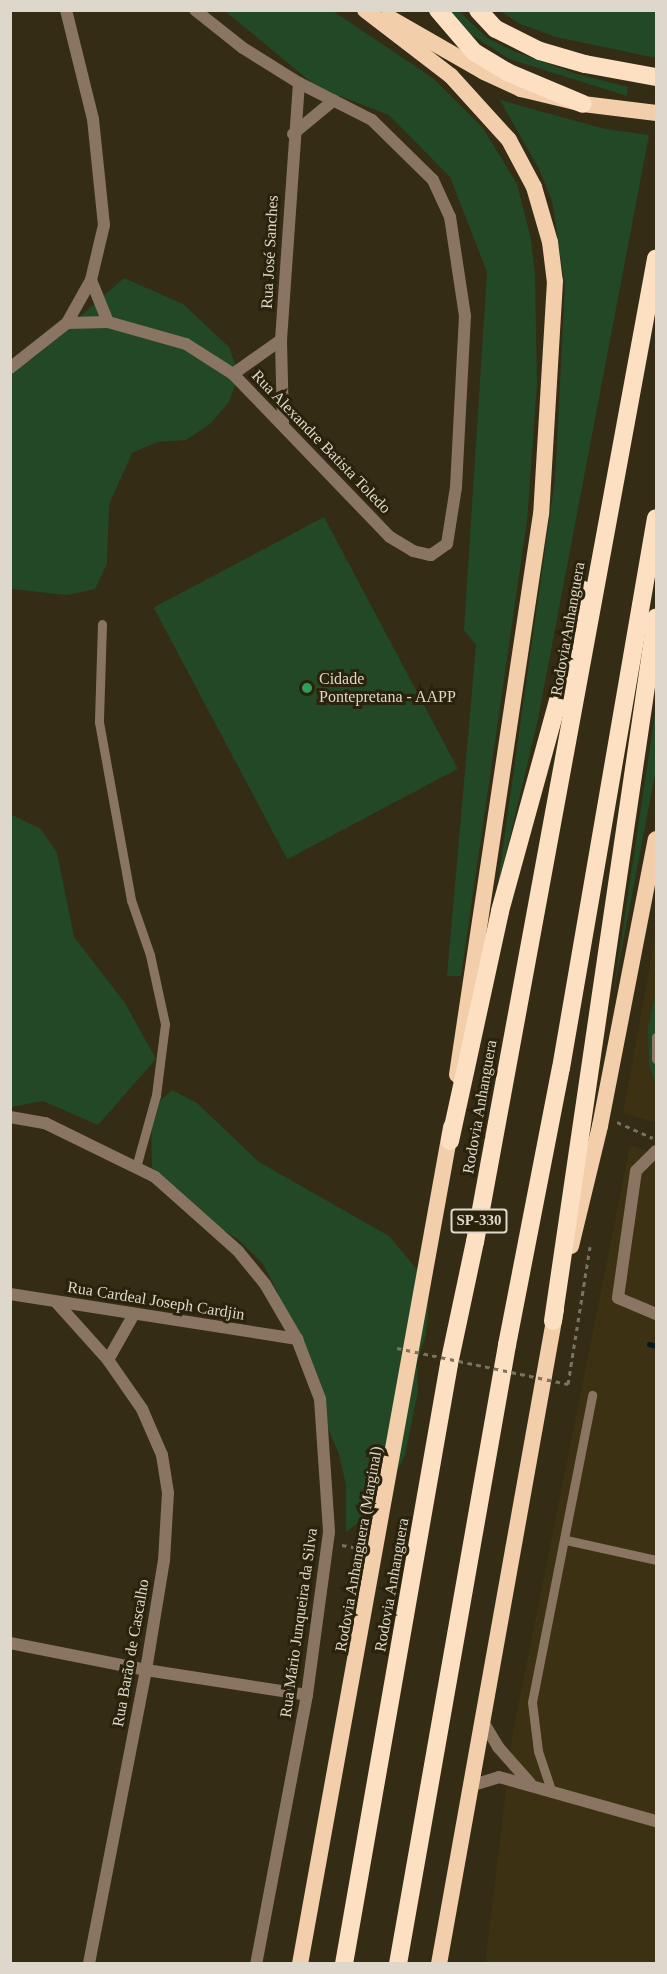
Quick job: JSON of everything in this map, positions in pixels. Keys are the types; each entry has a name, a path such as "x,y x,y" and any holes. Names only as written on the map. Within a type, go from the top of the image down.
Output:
{"highway":[{"name":"Rodovia Anhanguera (Marginal)","path":"300,1964 450,1141 461,1043 541,514 555,281 550,242 534,188 509,140 451,76 365,10"},
{"path":"377,10 484,72 521,89 583,104 657,113"},
{"path":"438,10 474,52 507,72 583,104"},
{"path":"478,10 496,29 519,42 585,64 657,77"},
{"name":"Rodovia Anhanguera","path":"344,1964 449,1364 657,258"},
{"path":"450,1141 500,911 566,671 587,572 616,478"},
{"name":"SP-330","path":"398,1964 507,1345 563,1057 657,518"},
{"path":"439,1964 553,1321 657,618"},
{"path":"553,1321 600,1126 657,839"}],"street":[{"path":"10,368 67,322 91,280 104,225 102,183 93,119 66,10"},
{"path":"195,10 243,48 299,83 334,100 293,134"},
{"name":"Rua José Sanches","path":"283,423 281,340 293,134 299,83"},
{"name":"Rua Alexandre Batista Toledo","path":"67,322 108,322 186,344 233,374 283,423 390,537 413,551 431,555 447,544 456,487 465,316 450,217 433,180 407,150 372,120 334,100"},
{"path":"91,280 108,322"},
{"path":"233,374 281,340"},
{"name":"Rua Mário Junqueira da Silva","path":"10,1117 45,1123 155,1177 238,1251 265,1284 297,1339 320,1399 329,1521 307,1695 256,1964"},
{"path":"657,1151 636,1171 618,1298 657,1314"},
{"name":"Rua Cardeal Joseph Cardjin","path":"10,1294 297,1339"},
{"name":"Rua Barão de Cascalho","path":"56,1302 108,1360 142,1409 162,1455 168,1493 164,1560 146,1670 89,1964"},
{"path":"108,1360 134,1314"},
{"path":"10,1643 146,1670 307,1695"},
{"path":"482,1720 489,1735 530,1783"},
{"path":"470,1786 500,1777 530,1783 657,1821"}],"lane":[{"path":"102,624 99,722 131,900 150,955 165,1024 156,1095 136,1167"},
{"path":"657,1037 657,1059"},
{"path":"551,1790 538,1751 532,1702 566,1540 592,1395"},
{"path":"566,1540 657,1560"}],"path":[{"path":"613,1132 616,1122 657,1139"},
{"path":"397,1348 568,1384 592,1236"}],"shaded area":[{"path":"656,932 656,1123 623,1113"},
{"path":"630,1145 656,1154 656,1963 485,1964 513,1732"}],"green space":[{"path":"225,11 333,11 434,79 483,128 517,184 531,239 535,274 537,385 527,521 461,976 447,976 476,645 464,630 487,272 450,177 389,115 317,87"},
{"path":"449,11 459,11 487,38 513,51 577,74 628,87 627,96 509,59 467,32"},
{"path":"500,11 656,11 656,58 556,37 520,24"},
{"path":"500,100 605,129 649,135 538,719 496,896 555,479 565,286 552,201 539,169"},
{"path":"124,278 183,304 229,347 239,375 229,402 210,424 186,440 157,442 132,453 109,505 107,564 95,589 67,595 11,589 11,369 32,359"},
{"name":"Cidade Pontepretana - AAPP","path":"324,517 458,769 287,859 154,608"},
{"path":"656,705 656,769 613,995 653,727"},
{"path":"10,814 41,829 57,853 74,937 125,1003 156,1059 98,1125 43,1101 11,1107"},
{"path":"656,992 656,1084 649,1066 648,1027"},
{"path":"172,1090 197,1103 259,1162 389,1236 424,1278 428,1308 426,1335 417,1362 418,1391 405,1455 378,1509 346,1532 346,1485 339,1454 304,1372 277,1291 263,1264 239,1240 168,1192 152,1168 151,1108"}],"waterway":[{"path":"649,1344 656,1346"}],"place":[{"name":"Cidade Pontepretana - AAPP","path":"307,688"}]}
